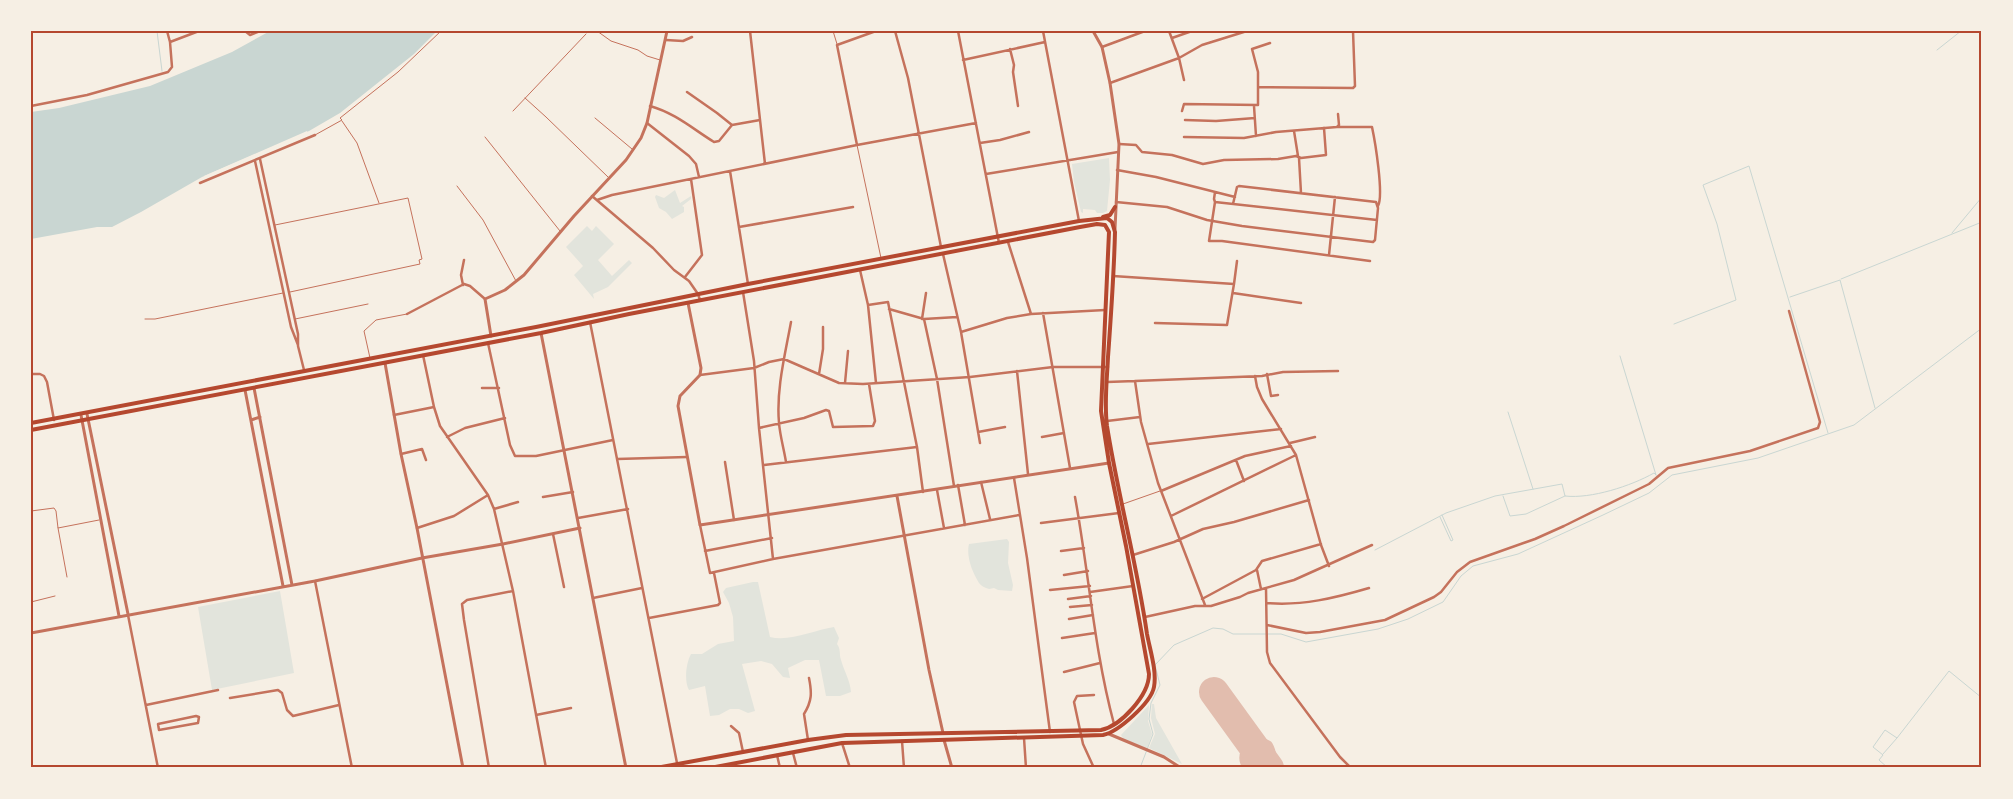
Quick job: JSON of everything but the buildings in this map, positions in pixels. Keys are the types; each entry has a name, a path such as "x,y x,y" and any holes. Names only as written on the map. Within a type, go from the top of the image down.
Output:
{"main road":[{"path":"1101,218 1110,215 1116,204"},
{"path":"31,423 335,366 418,348 491,336 748,284 1079,221 1107,218 1112,222 1115,232 1107,382 1107,421 1154,685 1152,693 1120,728 1110,734 1081,737 842,743 710,768 708,758"},
{"path":"31,430 488,342 541,334 700,300 1102,224 1109,232 1101,411 1119,513 1133,556 1136,586 1145,617 1147,645"},
{"path":"819,271 821,278"},
{"path":"1106,294 1112,294"},
{"path":"418,348 422,355"},
{"path":"335,366 337,372"},
{"path":"656,768 808,740 846,735 1050,732 1106,729 1114,724 1146,691 1151,674"},
{"path":"943,733 944,740"},
{"path":"730,754 733,764"}],"street":[{"path":"31,106 87,95 168,72 172,67 167,31"},
{"path":"170,42 199,31"},
{"path":"245,31 250,35 260,31"},
{"path":"485,299 517,282 633,150 644,131 667,31"},
{"path":"750,31 765,164"},
{"path":"857,145 837,44 876,31"},
{"path":"895,31 908,78 942,248"},
{"path":"958,31 999,243"},
{"path":"1043,31 1080,227"},
{"path":"1093,31 1102,47 1110,83 1118,144 1115,232"},
{"path":"1102,47 1145,31"},
{"path":"1169,31 1179,58 1184,80"},
{"path":"1172,38 1192,31"},
{"path":"1110,83 1179,58 1202,45 1247,31"},
{"path":"1258,86 1353,88 1353,31"},
{"path":"666,40 682,41 692,38"},
{"path":"963,60 1046,42"},
{"path":"1182,111 1184,104 1258,105 1258,72 1252,49 1270,43"},
{"path":"1010,50 1014,65 1012,72 1018,106"},
{"path":"687,92 732,125"},
{"path":"650,106 664,110 714,142 719,141 732,125 760,120"},
{"path":"1254,106 1256,136"},
{"path":"1338,114 1338,127"},
{"path":"1185,120 1216,121 1255,118"},
{"path":"646,123 689,156 696,164 699,177"},
{"path":"596,200 699,177 976,123"},
{"path":"1116,204 1167,207 1212,221 1375,240 1378,206 1380,203 1380,185 1372,127 1294,130 1234,138 1184,137"},
{"path":"1118,144 1136,145 1142,152 1172,155 1203,164 1224,160 1278,159 1326,155 1324,128"},
{"path":"1294,130 1301,193"},
{"path":"980,142 1000,140 1029,132"},
{"path":"200,183 314,135"},
{"path":"986,174 1118,152"},
{"path":"260,159 290,292 298,346"},
{"path":"255,161 291,327 304,372"},
{"path":"1117,170 1156,177 1235,197"},
{"path":"730,171 748,284"},
{"path":"685,277 701,257 702,252 691,179"},
{"path":"1233,204 1237,187 1239,186 1376,202 1378,206"},
{"path":"262,191 267,190"},
{"path":"1215,192 1210,241 1370,261"},
{"path":"592,196 653,248 674,270 685,277 694,286 700,300"},
{"path":"1329,255 1335,198"},
{"path":"1215,202 1378,220"},
{"path":"739,227 853,207"},
{"path":"1008,242 1031,314"},
{"path":"276,253 280,252"},
{"path":"943,254 961,332 980,443"},
{"path":"463,285 461,275 464,260"},
{"path":"1156,324 1227,325 1237,261"},
{"path":"860,270 868,305 876,383"},
{"path":"1113,276 1234,284"},
{"path":"406,314 463,285 470,286 485,299 491,336"},
{"path":"284,293 290,292"},
{"path":"743,292 754,368 773,559"},
{"path":"926,293 923,319 937,379 956,486 965,524"},
{"path":"1233,293 1301,303"},
{"path":"868,305 887,301 917,447 923,492"},
{"path":"688,303 701,368 700,376"},
{"path":"889,309 923,319 957,317"},
{"path":"961,332 993,320 1031,314 1105,310"},
{"path":"1267,625 1300,632 1320,632 1385,620 1434,597 1441,592 1457,572 1470,562 1535,539 1564,526 1649,484 1668,468 1764,448 1818,428 1820,422 1789,312"},
{"path":"1043,313 1070,468"},
{"path":"590,322 677,763"},
{"path":"786,462 779,424 779,397 791,322"},
{"path":"291,327 296,326"},
{"path":"819,374 824,349 823,327"},
{"path":"541,334 626,768"},
{"path":"488,342 504,418 515,456 526,457 614,440"},
{"path":"845,383 848,351"},
{"path":"422,355 438,423 488,495 494,509 513,591 546,768"},
{"path":"1019,515 773,559 714,573 709,572 678,401 700,376 754,368 784,359 845,383 869,384 970,378 1053,367 1108,367"},
{"path":"385,363 463,768"},
{"path":"1017,371 1028,474"},
{"path":"1107,382 1338,371"},
{"path":"31,374 40,374 46,380 54,420"},
{"path":"1266,374 1271,396 1278,395"},
{"path":"1256,376 1262,400 1296,455 1329,566"},
{"path":"1135,381 1140,417 1161,491 1181,539 1205,606"},
{"path":"759,428 804,418 826,410 829,412 832,427 873,426 875,421 869,384"},
{"path":"254,388 292,585"},
{"path":"482,388 499,388"},
{"path":"245,390 283,586"},
{"path":"394,415 434,407"},
{"path":"87,414 85,421 119,616"},
{"path":"81,415 85,421 109,518 158,768"},
{"path":"1107,421 1140,417"},
{"path":"251,420 260,418"},
{"path":"447,437 465,428 504,418"},
{"path":"978,432 1005,427"},
{"path":"1148,444 1281,429"},
{"path":"1042,437 1064,433"},
{"path":"1161,491 1254,453 1315,437"},
{"path":"764,465 917,447"},
{"path":"401,454 422,449 426,460"},
{"path":"1171,516 1296,455"},
{"path":"617,460 687,457"},
{"path":"1236,460 1244,481"},
{"path":"725,462 734,520"},
{"path":"700,525 937,490 1013,476 1109,463"},
{"path":"1013,476 1027,558 1050,732"},
{"path":"982,482 990,520"},
{"path":"937,490 945,528"},
{"path":"543,496 573,492"},
{"path":"417,528 454,516 488,495"},
{"path":"897,496 929,670 943,733"},
{"path":"1075,497 1088,571 1100,663 1114,724"},
{"path":"1133,556 1181,539 1203,528 1234,522 1309,500"},
{"path":"494,509 518,502"},
{"path":"578,518 628,509"},
{"path":"1041,523 1119,513"},
{"path":"102,520 109,518"},
{"path":"31,633 315,581 422,558 580,528"},
{"path":"553,534 564,587"},
{"path":"705,551 772,538"},
{"path":"1202,599 1257,570 1262,561 1321,544"},
{"path":"1145,617 1195,606 1219,604 1294,580 1329,566 1372,544"},
{"path":"1061,551 1084,548"},
{"path":"109,565 117,564"},
{"path":"1257,570 1261,589"},
{"path":"1064,574 1088,571"},
{"path":"649,618 718,605 720,598 714,573"},
{"path":"315,581 352,768"},
{"path":"1050,590 1090,586"},
{"path":"1068,599 1136,586"},
{"path":"593,598 642,588"},
{"path":"1266,588 1267,652 1270,662 1340,757 1351,768"},
{"path":"1267,603 1284,604 1315,601 1344,596 1369,588"},
{"path":"488,768 462,608 464,601 513,591"},
{"path":"1070,608 1092,605"},
{"path":"1069,618 1093,615"},
{"path":"1062,638 1095,633"},
{"path":"1064,672 1100,663"},
{"path":"808,740 804,714 810,706 809,678"},
{"path":"146,705 218,690"},
{"path":"230,698 278,690 282,693 287,710 293,716 340,706"},
{"path":"1094,695 1077,696 1074,699 1081,737 1094,768"},
{"path":"536,715 571,708"},
{"path":"151,728 158,727 159,730 198,723 199,717 158,724 158,727"},
{"path":"731,726 739,733 743,752"},
{"path":"1110,734 1152,752 1181,768"},
{"path":"1024,738 1026,768"},
{"path":"944,740 952,768"},
{"path":"902,741 904,768"},
{"path":"842,743 850,768"},
{"path":"792,752 797,768"},
{"path":"777,754 780,768"}],"lane":[{"path":"379,204 357,143 340,118 398,72 441,31"},
{"path":"597,31 611,41 661,60"},
{"path":"833,31 837,44"},
{"path":"513,110 586,34"},
{"path":"525,98 608,178"},
{"path":"595,118 633,150"},
{"path":"314,135 342,120"},
{"path":"486,137 560,232"},
{"path":"857,145 881,259"},
{"path":"457,186 483,220 517,282"},
{"path":"275,225 408,198 422,259 419,260 420,264 290,292"},
{"path":"145,318 155,319 284,293"},
{"path":"295,319 368,304"},
{"path":"370,358 364,331 373,321 406,314"},
{"path":"1123,504 1161,491"},
{"path":"31,511 54,508 56,510 67,577"},
{"path":"58,528 102,520"},
{"path":"31,602 55,596"}],"shaded area":[{"path":"270,31 437,31 414,54 340,113 309,131 202,177 112,227 97,227 31,239 31,112 59,108 150,86 232,52"},
{"path":"1109,158 1110,180 1107,211 1097,213 1095,210 1083,209 1083,213 1081,212 1074,182 1072,164"},
{"path":"675,190 680,203 691,196 691,199 682,206 684,207 684,212 672,219 659,208 655,197 656,195 664,198"},
{"path":"587,226 592,231 596,226 614,244 598,260 612,276 629,260 632,263 608,287 593,294 594,299 574,275 583,266 566,247"},
{"path":"1007,539 1009,542 1008,563 1013,585 1012,591 989,589 979,583 972,569 968,554 969,544"},
{"path":"758,582 770,637 794,637 834,627 839,638 837,644 851,692 840,696 826,696 819,660 805,660 788,668 790,678 783,677 772,664 761,661 742,664 755,711 748,713 739,709 730,709 719,715 710,716 705,686 689,690 687,686 686,672 689,658 691,654 702,654 718,644 734,641 733,617 723,592 726,588"},
{"path":"280,591 294,673 212,690 198,607"},
{"path":"1152,704 1154,704 1156,718 1182,764 1149,748 1155,734 1151,718"},
{"path":"1149,705 1148,721 1152,734 1147,749 1123,738 1121,735"}],"pier":[{"path":"307,131 308,134 205,178 204,176"}],"waterway":[{"path":"157,31 162,71"},
{"path":"1937,50 1961,31"},
{"path":"1674,324 1736,300 1717,224 1703,185 1749,166 1828,433"},
{"path":"1952,233 1982,197"},
{"path":"1841,279 1982,222"},
{"path":"1790,297 1840,280 1875,408"},
{"path":"1140,768 1153,734 1149,719 1151,703 1160,685 1155,665 1174,645 1213,628 1223,629 1233,634 1281,634 1306,642 1378,629 1408,619 1443,602 1461,576 1473,566 1518,554 1649,493 1672,475 1758,458 1854,425 1982,328"},
{"path":"1620,356 1656,475"},
{"path":"1508,412 1533,489"},
{"path":"1375,550 1446,513 1495,496 1562,484 1565,496 1587,496 1623,487 1654,473 1656,475"},
{"path":"1503,496 1510,516 1526,514 1565,496"},
{"path":"1440,517 1451,541 1453,540 1442,515"},
{"path":"1888,768 1879,760 1883,755 1873,747 1885,730 1897,738 1949,671 1982,698"},
{"path":"1883,754 1897,738"}],"taxiway":[{"path":"1249,768 1245,756 1246,752 1251,746 1259,742 1267,746 1269,751 1270,757 1267,765"}],"runway":[{"path":"1214,692 1269,768"}]}
